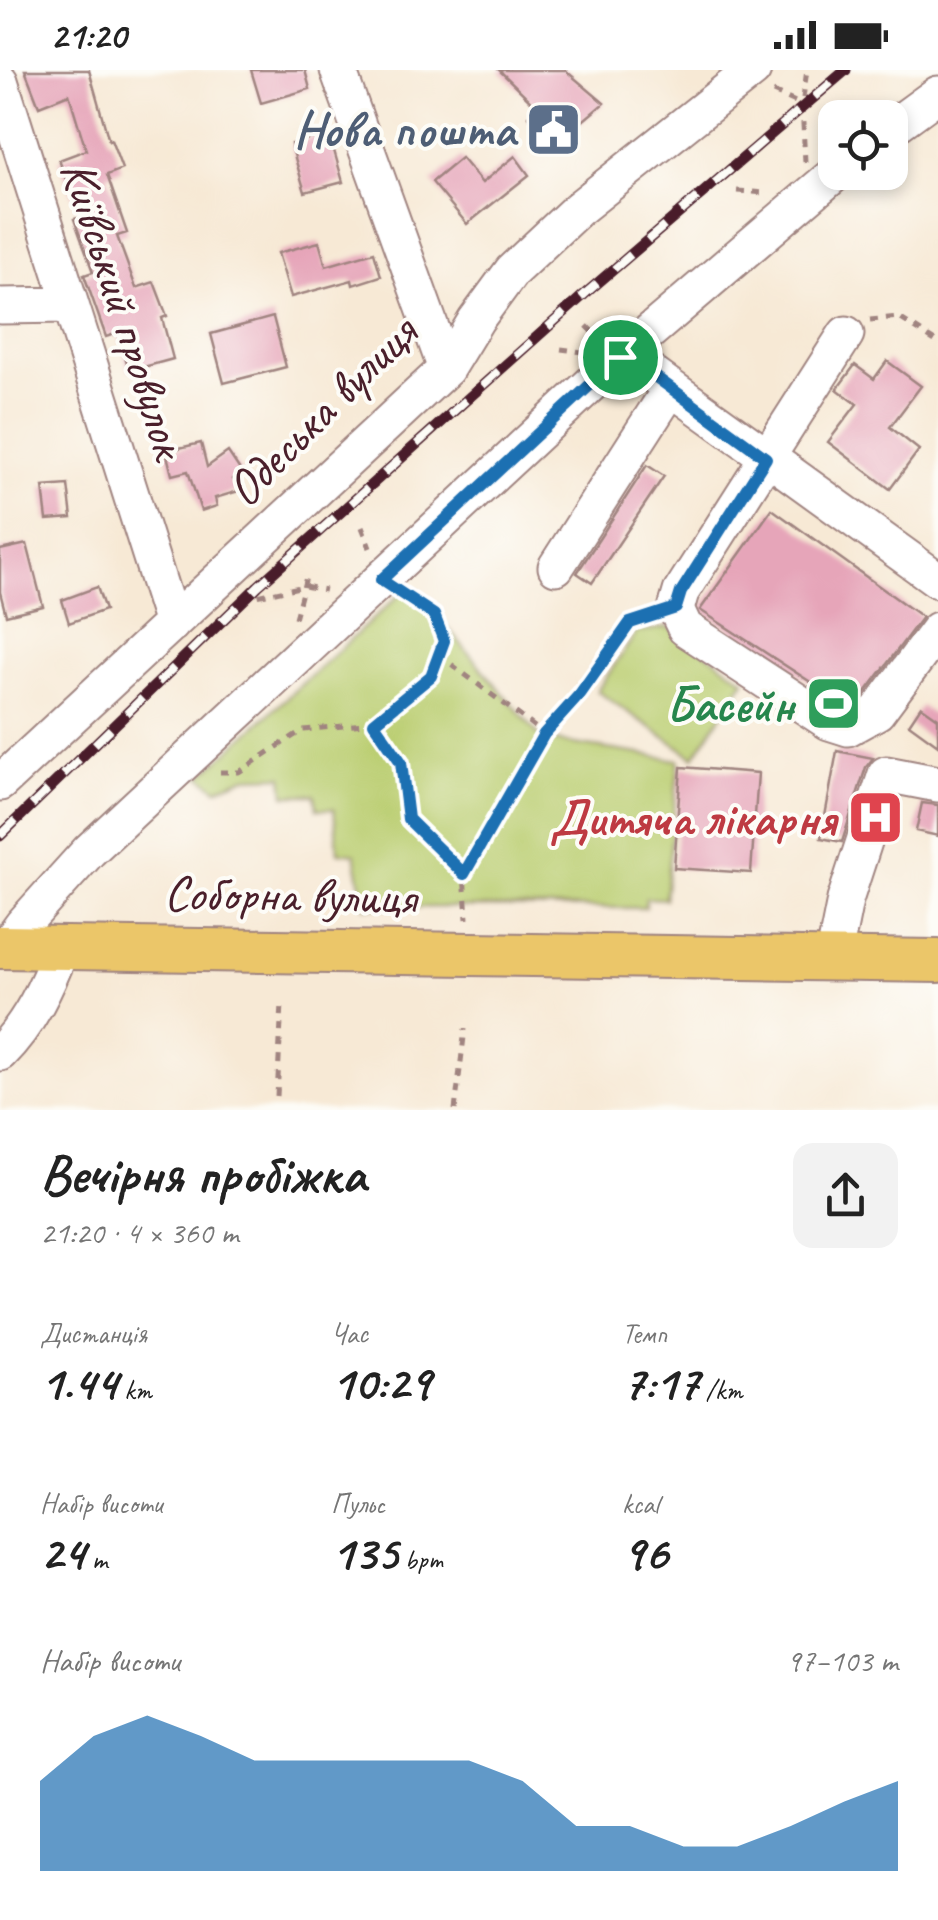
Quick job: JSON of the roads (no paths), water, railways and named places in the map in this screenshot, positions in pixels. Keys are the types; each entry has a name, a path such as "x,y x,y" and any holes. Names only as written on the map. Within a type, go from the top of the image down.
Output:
{"main road":[{"name":"Соборна вулиця","path":"3,947 938,961"}],"street":[{"path":"338,70 446,370"},
{"name":"Одеська вулиця","path":"0,782 446,370 512,271 578,209 753,70"},
{"name":"Київський провулок","path":"0,81 172,624"},
{"path":"908,116 938,94"},
{"path":"3,947 89,851 620,357 818,188"},
{"path":"0,306 69,305"},
{"path":"846,334 681,592 676,608 685,628 830,722 848,728 877,712 938,630"},
{"path":"620,357 634,361 938,580"},
{"path":"556,567 671,388"},
{"path":"833,960 845,900 890,760 938,784"},
{"path":"0,1053 20,1033 49,981 62,947"}],"railway":[{"path":"0,836 258,586 586,293 846,70"}],"place":[{"name":"Нова пошта","path":"554,129"},
{"name":"Басейн","path":"833,704"},
{"name":"Дитяча лікарня","path":"875,818"}]}
